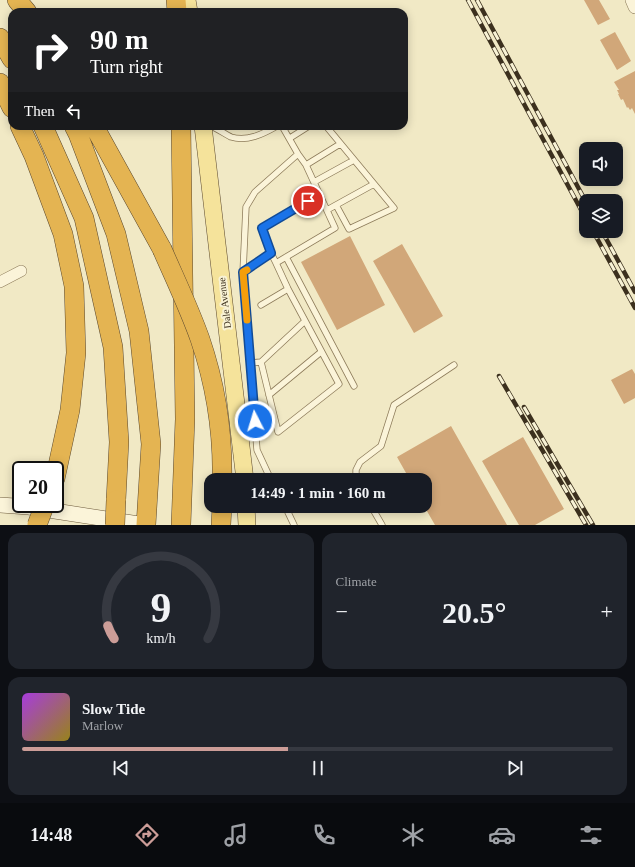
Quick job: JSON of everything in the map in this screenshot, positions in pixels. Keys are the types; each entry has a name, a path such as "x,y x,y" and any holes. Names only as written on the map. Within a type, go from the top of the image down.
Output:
{"highway":[{"path":"17,0 24,8"},
{"path":"0,38 8,52"},
{"path":"0,83 8,100"},
{"path":"22,130 34,156 63,234 74,286 76,353 70,410 59,461"},
{"path":"45,130 84,218 112,347 119,442 115,525"},
{"path":"76,130 116,234 139,330 151,444 146,525"},
{"path":"96,130 162,249 186,302 200,340 211,378 219,422 222,473"},
{"path":"181,130 185,411 181,525"},
{"path":"38,525 42,513"},
{"path":"221,525 222,513"}],"main road":[{"name":"Dale Avenue","path":"203,130 244,473"},
{"path":"0,504 146,525"},
{"path":"246,513 247,525"}],"street":[{"path":"632,0 635,7"},
{"path":"0,282 21,270"}],"lane":[{"path":"219,130 231,136 244,139 270,130"},
{"path":"276,263 335,228 306,165 285,130"},
{"path":"290,138 303,130"},
{"path":"329,130 394,208 349,228 336,205"},
{"path":"306,165 340,144"},
{"path":"268,473 257,450 243,272 246,207 255,192 298,154"},
{"path":"314,182 354,160"},
{"path":"328,210 374,184"},
{"path":"261,362 278,432 339,384 288,289 271,253 262,228 320,195"},
{"path":"243,272 271,253"},
{"path":"286,257 354,386"},
{"path":"261,305 288,289"},
{"path":"250,363 261,362 305,321"},
{"path":"269,395 321,352"},
{"path":"356,473 360,462 381,446 394,405 454,365"},
{"path":"288,513 294,525"},
{"path":"375,513 382,525"}],"building":[{"path":"584,0 599,0 610,19 598,25"},
{"path":"615,32 631,61 617,70 600,40"},
{"path":"635,71 635,114 632,108 630,110 628,107 627,108 623,99 621,100 617,90 619,90 614,82"},
{"path":"350,236 385,305 337,330 301,262"},
{"path":"402,244 443,316 414,333 373,261"},
{"path":"632,369 635,374 635,398 624,404 611,380"},
{"path":"451,426 507,525 435,525 428,513 432,513 432,473 406,473 397,457"},
{"path":"523,437 564,509 535,525 519,525 482,461"}],"railway":[{"path":"468,0 579,206"},
{"path":"477,0 582,194"},
{"path":"597,238 635,308"},
{"path":"606,238 635,292"},
{"path":"499,376 586,525"},
{"path":"524,407 593,525"}],"slow traffic":[{"path":"247,270 243,272 247,320"}],"route":[{"path":"255,421 243,272 271,253 262,228 308,201"}]}
